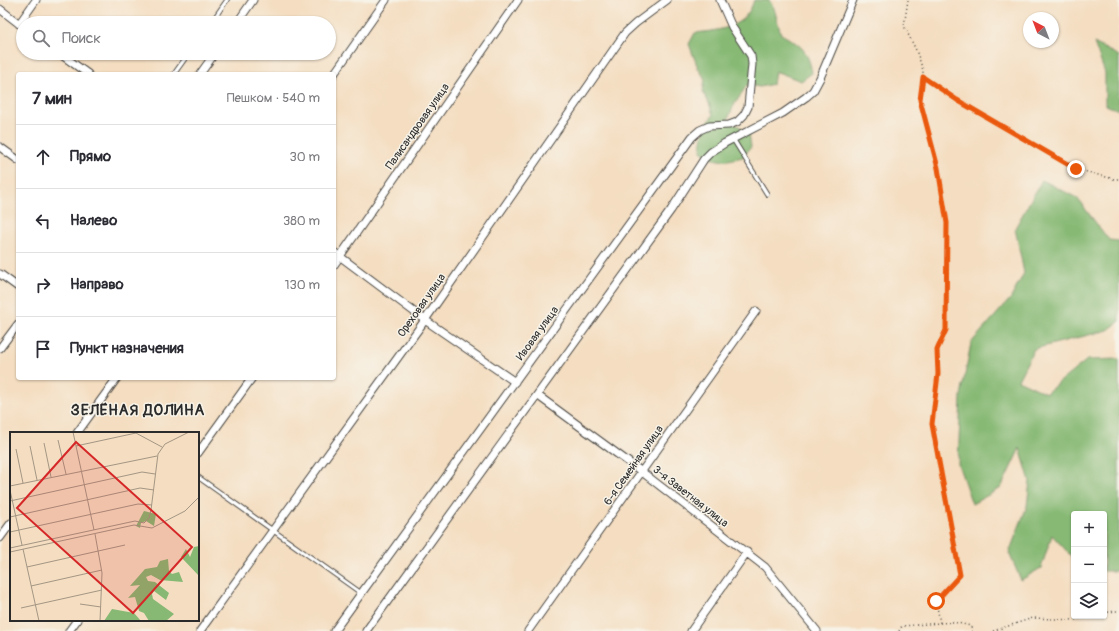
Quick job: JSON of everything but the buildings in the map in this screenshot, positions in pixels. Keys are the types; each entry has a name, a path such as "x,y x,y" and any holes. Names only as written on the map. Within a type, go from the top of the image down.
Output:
{"street":[{"path":"26,16 36,0"},
{"path":"241,16 253,0"},
{"path":"335,72 386,0"},
{"name":"Палисандровая улица","path":"337,254 518,0"},
{"name":"Ореховая улица","path":"200,631 425,320 625,33 667,0"},
{"name":"Ивовая улица","path":"334,631 692,137 700,130 709,126 729,125 738,122 744,115 748,107 752,64 751,56 732,27 720,0"},
{"path":"366,631 671,210 704,159 711,152 733,139 783,113 813,91 853,0"},
{"path":"0,9 16,21"},
{"path":"69,60 85,72"},
{"path":"201,72 210,60"},
{"path":"0,147 16,159"},
{"path":"337,254 425,320 515,382"},
{"path":"0,274 16,286"},
{"name":"6-я Семейная улица","path":"528,631 756,311"},
{"path":"0,348 16,327"},
{"path":"78,432 116,380"},
{"path":"199,452 251,380"},
{"name":"3-я Заветная улица","path":"537,395 642,472 766,567 818,631"},
{"path":"0,538 10,524"},
{"path":"691,631 746,552"},
{"path":"69,631 76,621"}],"lane":[{"path":"216,16 227,0"},
{"path":"175,72 184,60"},
{"path":"733,139 768,194"},
{"path":"199,478 361,593"}],"path":[{"path":"908,0 904,26 916,50 923,70 920,100 938,168 947,223 946,330 937,350 938,374 932,424 960,575 936,601 940,623"},
{"path":"923,77 957,100 1076,169 1119,179"},
{"path":"1107,612 1119,611"},
{"path":"993,631 1033,618 1078,619"},
{"path":"899,631 902,626 953,622 971,626 972,631"}],"green space":[{"path":"754,0 769,0 774,8 781,34 799,45 806,53 812,73 801,81 775,71 773,84 760,87 747,85 733,107 728,119 749,133 751,147 743,157 716,160 701,151 704,132 713,115 703,92 705,79 698,68 689,44 695,33 723,29 739,22 745,17"},
{"path":"1094,43 1119,56 1119,110 1105,105 1105,73"},
{"path":"1042,180 1077,198 1109,240 1119,241 1119,322 1108,330 1034,349 1018,380 1046,393 1087,360 1119,359 1119,571 1107,571 1107,511 1071,511 1071,556 1052,535 1041,568 1021,580 1009,553 1027,506 1030,481 1020,448 1001,488 972,504 958,464 961,396 971,343 1011,298 1024,273 1015,228"}],"district":[{"name":"ЗЕЛЁНАЯ ДОЛИНА","path":"138,410"}],"route":[{"path":"936,601 960,575 932,424 938,374 937,350 946,330 947,223 938,168 920,100 923,77 957,100 1076,169"}]}
